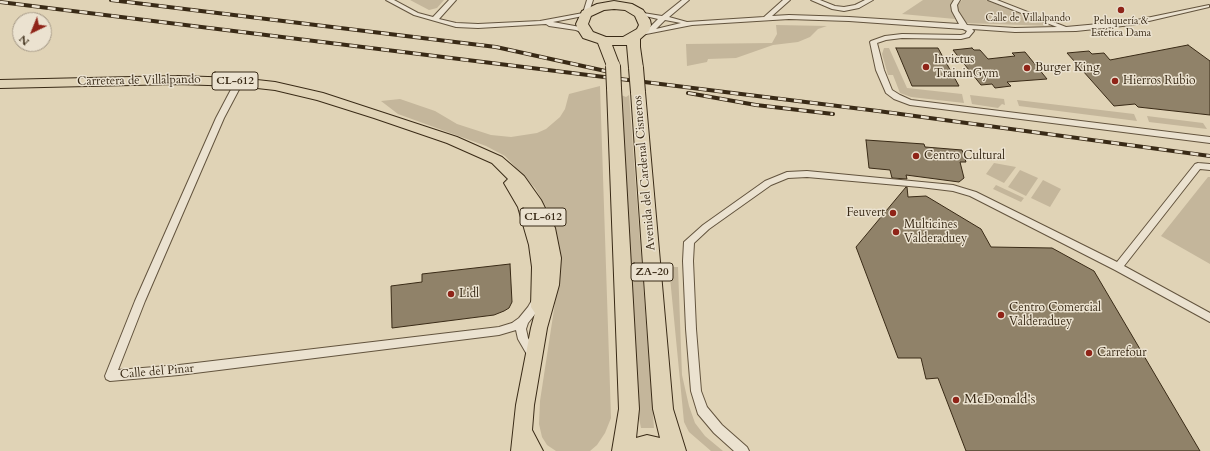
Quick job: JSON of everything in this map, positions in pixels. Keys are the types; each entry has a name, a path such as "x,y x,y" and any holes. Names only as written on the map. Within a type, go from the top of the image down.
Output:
{"highway":[{"path":"639,13 619,3 601,3 586,14 582,24 586,33 595,39 604,41 615,42 640,35"},
{"name":"ZA-20","path":"639,13 644,20 645,25 640,35"},
{"name":"Avenida del Cardenal Cisneros","path":"640,35 633,47 638,92 663,409 674,451"},
{"name":"Avenida del Cardenal Cisneros","path":"604,41 613,66 629,409 623,451"},
{"name":"ZA-20","path":"627,451 647,446 674,451"}],"main road":[{"name":"Carretera de Villalpando","path":"0,84 149,80 239,82 275,86 319,96 460,143 491,156 508,169 528,191 542,217 550,238 553,263 549,292 531,325"},
{"name":"Carretera de Villalpando","path":"460,143 494,167 505,177 518,194 529,218 537,245 540,267 539,295 531,325 524,412 524,447"}],"street":[{"path":"389,0 416,14 434,20 456,25 478,26 540,23 586,14 590,0"},
{"path":"434,20 453,0"},
{"path":"640,35 686,0"},
{"path":"766,18 787,0"},
{"path":"814,0 842,9 857,7 870,0"},
{"path":"957,0 954,5 955,11 964,27"},
{"path":"991,0 1054,24 1076,29"},
{"name":"Calle de Villalpando","path":"696,22 816,17 1026,30 1076,29 1132,23 1206,5"},
{"path":"639,13 662,19 696,22"},
{"path":"640,35 696,22"},
{"path":"540,23 575,28 586,33"},
{"name":"Calle de Villalpando","path":"964,27 971,31 1011,35 1077,35 1092,28"},
{"name":"Calle de Villalpando","path":"971,31 968,36 961,37 902,36 885,38 873,42 887,90 894,96 906,101 1210,140"},
{"name":"Calle del Pinar","path":"239,82 223,111 204,154 140,301 110,376 168,371 498,331 515,326 531,325"},
{"path":"1118,267 1198,166 1210,167"},
{"path":"743,451 718,429 702,410 696,391 690,329 688,261 689,242 706,227 768,183 787,176 807,174 953,188 974,194 991,201 1118,267 1210,318"},
{"name":"Calle del Pinar","path":"498,331 510,332 517,335 529,349"}],"shaded area":[{"path":"410,0 444,0 437,8 429,10"},
{"path":"923,0 953,0 951,9 955,19 902,14"},
{"path":"962,0 986,0 1052,26 964,23 958,11 957,5"},
{"path":"776,25 827,26 818,29 810,37 798,42 773,45 736,58 708,59 707,62 687,66 686,44 772,43 777,34"},
{"path":"884,48 889,48 907,88 962,94 964,103 911,97 900,93 893,75 888,75 882,54"},
{"path":"600,86 611,418 605,433 597,445 590,451 556,451 547,445 542,437 539,424 540,401 560,270 560,253 556,234 548,210 535,188 505,156 486,146 398,114 381,101 400,99 435,111 457,124 491,135 511,137 537,133 546,129 560,117 565,109 569,94"},
{"path":"621,95 626,97 629,95 654,428 641,428 639,418"},
{"path":"970,95 1004,99 1005,105 1002,104 998,108 972,104"},
{"path":"1017,100 1134,114 1137,121 1019,106"},
{"path":"1147,116 1203,123 1207,129 1149,122"},
{"path":"994,163 1016,167 1004,183 986,174"},
{"path":"1020,170 1038,178 1026,196 1008,187"},
{"path":"1208,177 1210,177 1210,264 1161,236"},
{"path":"1043,180 1061,189 1050,207 1031,198"},
{"path":"996,185 1024,198 1021,202 993,189"},
{"path":"669,267 678,267 682,375 689,406 695,423 705,436 723,451 711,451 689,432 684,422"}],"building":[{"path":"1188,45 1210,61 1210,115 1138,107 1135,104 1114,106 1067,53 1089,51 1092,54 1104,53 1110,60"},
{"name":"Invictus TraininGym","path":"896,48 938,48 959,86 912,86"},
{"path":"972,48 974,50 980,50 988,59 1015,56 1012,53 1025,52 1047,79 1007,82 1011,86 995,88 992,84 981,85 953,50"},
{"name":"Centro Cultural","path":"866,140 924,144 925,147 962,150 966,162 960,162 964,178 959,182 906,175 907,179 892,178 890,170 869,168"},
{"name":"Centro Comercial Valderaduey","path":"906,187 908,197 926,196 981,229 991,247 1052,248 1094,271 1200,451 966,451 938,378 926,379 921,358 898,358 856,247"},
{"name":"Lidl","path":"510,264 512,302 509,308 504,311 494,315 392,328 391,286 422,282 422,274"}],"railway":[{"path":"111,0 496,47 610,72"},
{"path":"0,2 878,111 1210,156"},
{"path":"688,93 756,105 833,114"}],"place":[{"name":"Peluquería & Estética Dama","path":"1121,10"},
{"name":"Invictus TraininGym","path":"926,67"},
{"name":"Burger King","path":"1027,68"},
{"name":"Hierros Rubio","path":"1115,81"},
{"name":"Centro Cultural","path":"916,156"},
{"name":"Feuvert","path":"893,213"},
{"name":"Multicines Valderaduey","path":"896,232"},
{"name":"Lidl","path":"451,294"},
{"name":"Centro Comercial Valderaduey","path":"1001,315"},
{"name":"Carrefour","path":"1089,353"},
{"name":"McDonald's","path":"956,400"}]}
